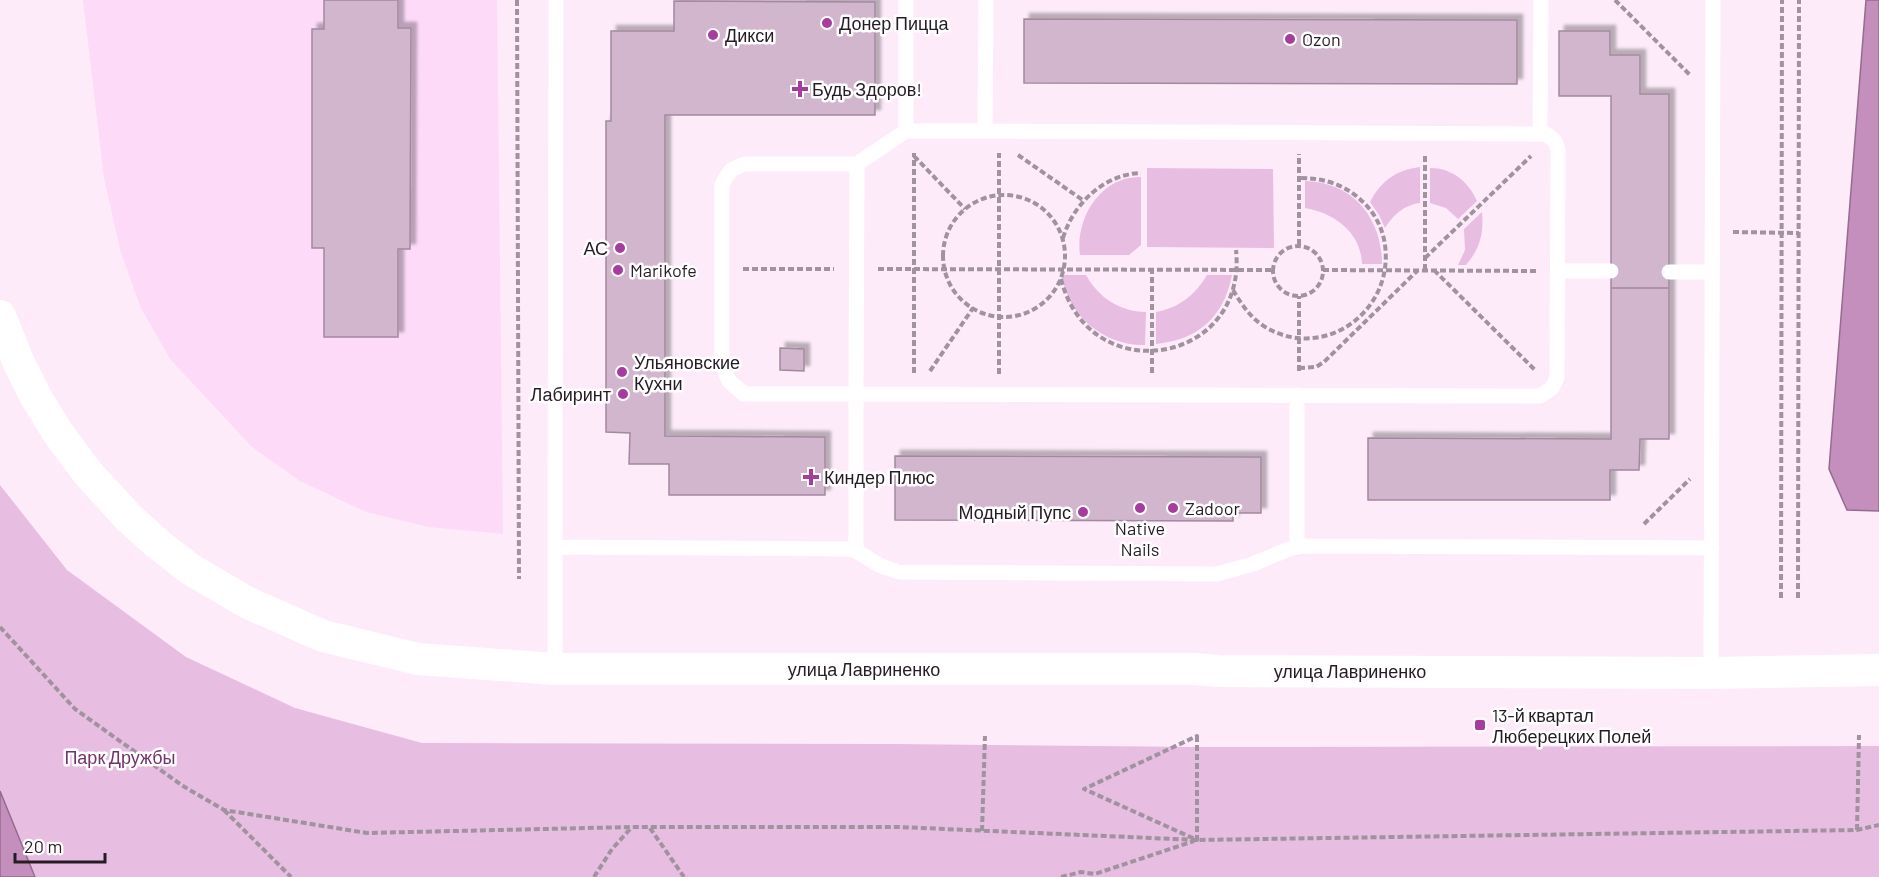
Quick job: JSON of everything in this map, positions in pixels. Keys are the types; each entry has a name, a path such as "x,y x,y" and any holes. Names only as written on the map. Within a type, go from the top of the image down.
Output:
{"street":[{"name":"улица Лавриненко","path":"0,316 36,398 58,433 87,472 128,517 158,544 190,569 248,603 323,636 418,659 555,669 1172,669 1711,673 1879,670"}],"lane":[{"path":"555,669 556,0"},
{"path":"906,0 910,131"},
{"path":"986,0 995,135"},
{"path":"1540,0 1546,135"},
{"path":"1711,673 1713,0"},
{"path":"910,131 995,135 1299,132 1546,135 1555,141 1558,150 1557,378 1552,388 1540,396 744,394 735,388 729,381 722,364 722,184 731,170 744,164 857,164 910,131"},
{"path":"856,551 857,164"},
{"path":"1558,271 1611,271"},
{"path":"1669,272 1712,272"},
{"path":"1297,547 1298,395"},
{"path":"555,547 841,548 856,551 881,566 899,572 1216,574 1253,564 1297,547 1712,548"}],"path":[{"path":"517,0 519,579"},
{"path":"1615,0 1712,97"},
{"path":"1781,598 1782,0"},
{"path":"1798,598 1799,0"},
{"path":"910,131 914,156 914,394"},
{"path":"1299,132 1299,246"},
{"path":"1425,133 1425,270"},
{"path":"995,135 999,195 999,394"},
{"path":"995,135 1084,201"},
{"path":"1425,258 1546,135"},
{"path":"914,156 965,209"},
{"path":"1063,239 1074,214 1094,191 1121,177 1142,173"},
{"path":"1233,290 1253,318 1267,327 1299,338 1314,338 1343,329 1356,321 1366,311 1382,285 1386,254 1384,238 1369,208 1345,188 1329,181 1299,178"},
{"path":"999,195 1020,197 1039,205 1050,214 1063,239 1065,254 1064,270 1054,291 1043,303 1015,316 986,314 973,308 960,297 945,269 946,236 954,221 965,209 981,199 999,195"},
{"path":"1712,232 1799,232"},
{"path":"1299,246 1316,253 1323,270 1316,288 1299,296 1283,291 1274,278 1273,270 1278,255 1284,250 1299,246"},
{"path":"1061,278 1070,305 1087,327 1098,336 1124,348 1152,351 1180,346 1205,332 1224,310 1233,290 1237,270 1236,250"},
{"path":"722,269 1273,270"},
{"path":"1152,270 1152,395"},
{"path":"1323,270 1558,271"},
{"path":"1299,368 1316,367 1324,362 1418,270"},
{"path":"1434,270 1552,388"},
{"path":"1298,395 1299,296"},
{"path":"914,394 973,308"},
{"path":"1366,311 1371,315"},
{"path":"1620,548 1712,457"},
{"path":"0,627 75,709 183,786 224,810 291,877"},
{"path":"1857,830 1859,735"},
{"path":"982,831 985,736"},
{"path":"1197,736 1197,840 1094,794 1084,789 1197,736"},
{"path":"224,810 367,833 632,827 899,827 1197,840 1857,830 1879,825"},
{"path":"594,877 612,849 632,827"},
{"path":"650,827 684,877"},
{"path":"1061,877 1081,872 1094,876 1197,840"}],"shaded area":[{"path":"83,0 497,0 503,534 429,527 366,512 300,481 252,447 170,359 141,308 121,253 104,178"},
{"path":"1866,0 1879,0 1879,511 1847,510 1829,469"},
{"path":"0,791 35,877 0,877"}],"green space":[{"path":"1420,167 1420,203 1399,211 1385,228 1370,202 1384,182 1404,171"},
{"path":"1147,168 1273,169 1274,248 1147,247"},
{"path":"1430,168 1445,170 1458,177 1469,187 1477,201 1458,219 1446,208 1430,203"},
{"path":"1141,177 1141,245 1129,255 1080,255 1082,227 1093,202 1113,184"},
{"path":"1305,181 1337,188 1362,206 1377,232 1382,264 1362,264 1357,242 1344,226 1326,214 1305,208"},
{"path":"1482,212 1482,234 1478,247 1466,265 1458,265 1465,250 1464,229"},
{"path":"1062,275 1086,275 1097,290 1111,302 1127,309 1146,312 1145,345 1116,340 1090,326 1071,303"},
{"path":"1207,275 1232,275 1223,303 1216,314 1207,324 1184,337 1156,344 1156,312 1186,300"},
{"name":"Парк Дружбы","path":"0,485 67,570 186,657 295,708 422,743 1197,747 1879,746 1879,877 0,877"}],"building":[{"path":"324,0 398,0 398,28 411,28 410,249 398,249 398,337 324,337 324,248 312,248 312,29 324,29"},
{"path":"674,1 875,2 875,115 665,115 665,436 825,437 825,495 669,495 669,464 629,464 630,433 606,432 606,121 611,121 611,31 674,31"},
{"path":"1024,19 1517,20 1517,84 1024,83"},
{"path":"1559,31 1610,31 1610,55 1640,55 1640,94 1669,94 1669,288 1611,288 1611,96 1559,96"},
{"path":"1611,288 1669,288 1669,439 1640,439 1639,470 1610,470 1610,500 1368,500 1368,438 1611,439"},
{"path":"780,348 804,349 804,371 780,370"},
{"path":"895,456 1261,457 1261,513 1233,513 1233,521 895,520"}],"place":[{"name":"Донер Пицца","path":"827,23"},
{"name":"Дикси","path":"713,35"},
{"name":"Ozon","path":"1290,39"},
{"name":"Будь Здоров!","path":"800,89"},
{"name":"АС","path":"620,248"},
{"name":"Marikofe","path":"618,270"},
{"name":"Ульяновские Кухни","path":"622,372"},
{"name":"Лабиринт","path":"623,394"},
{"name":"Киндер Плюс","path":"811,477"},
{"name":"Native Nails","path":"1140,508"},
{"name":"Zadoor","path":"1173,508"},
{"name":"Модный Пупс","path":"1083,512"},
{"name":"13-й квартал Люберецких Полей","path":"1480,725"}]}
